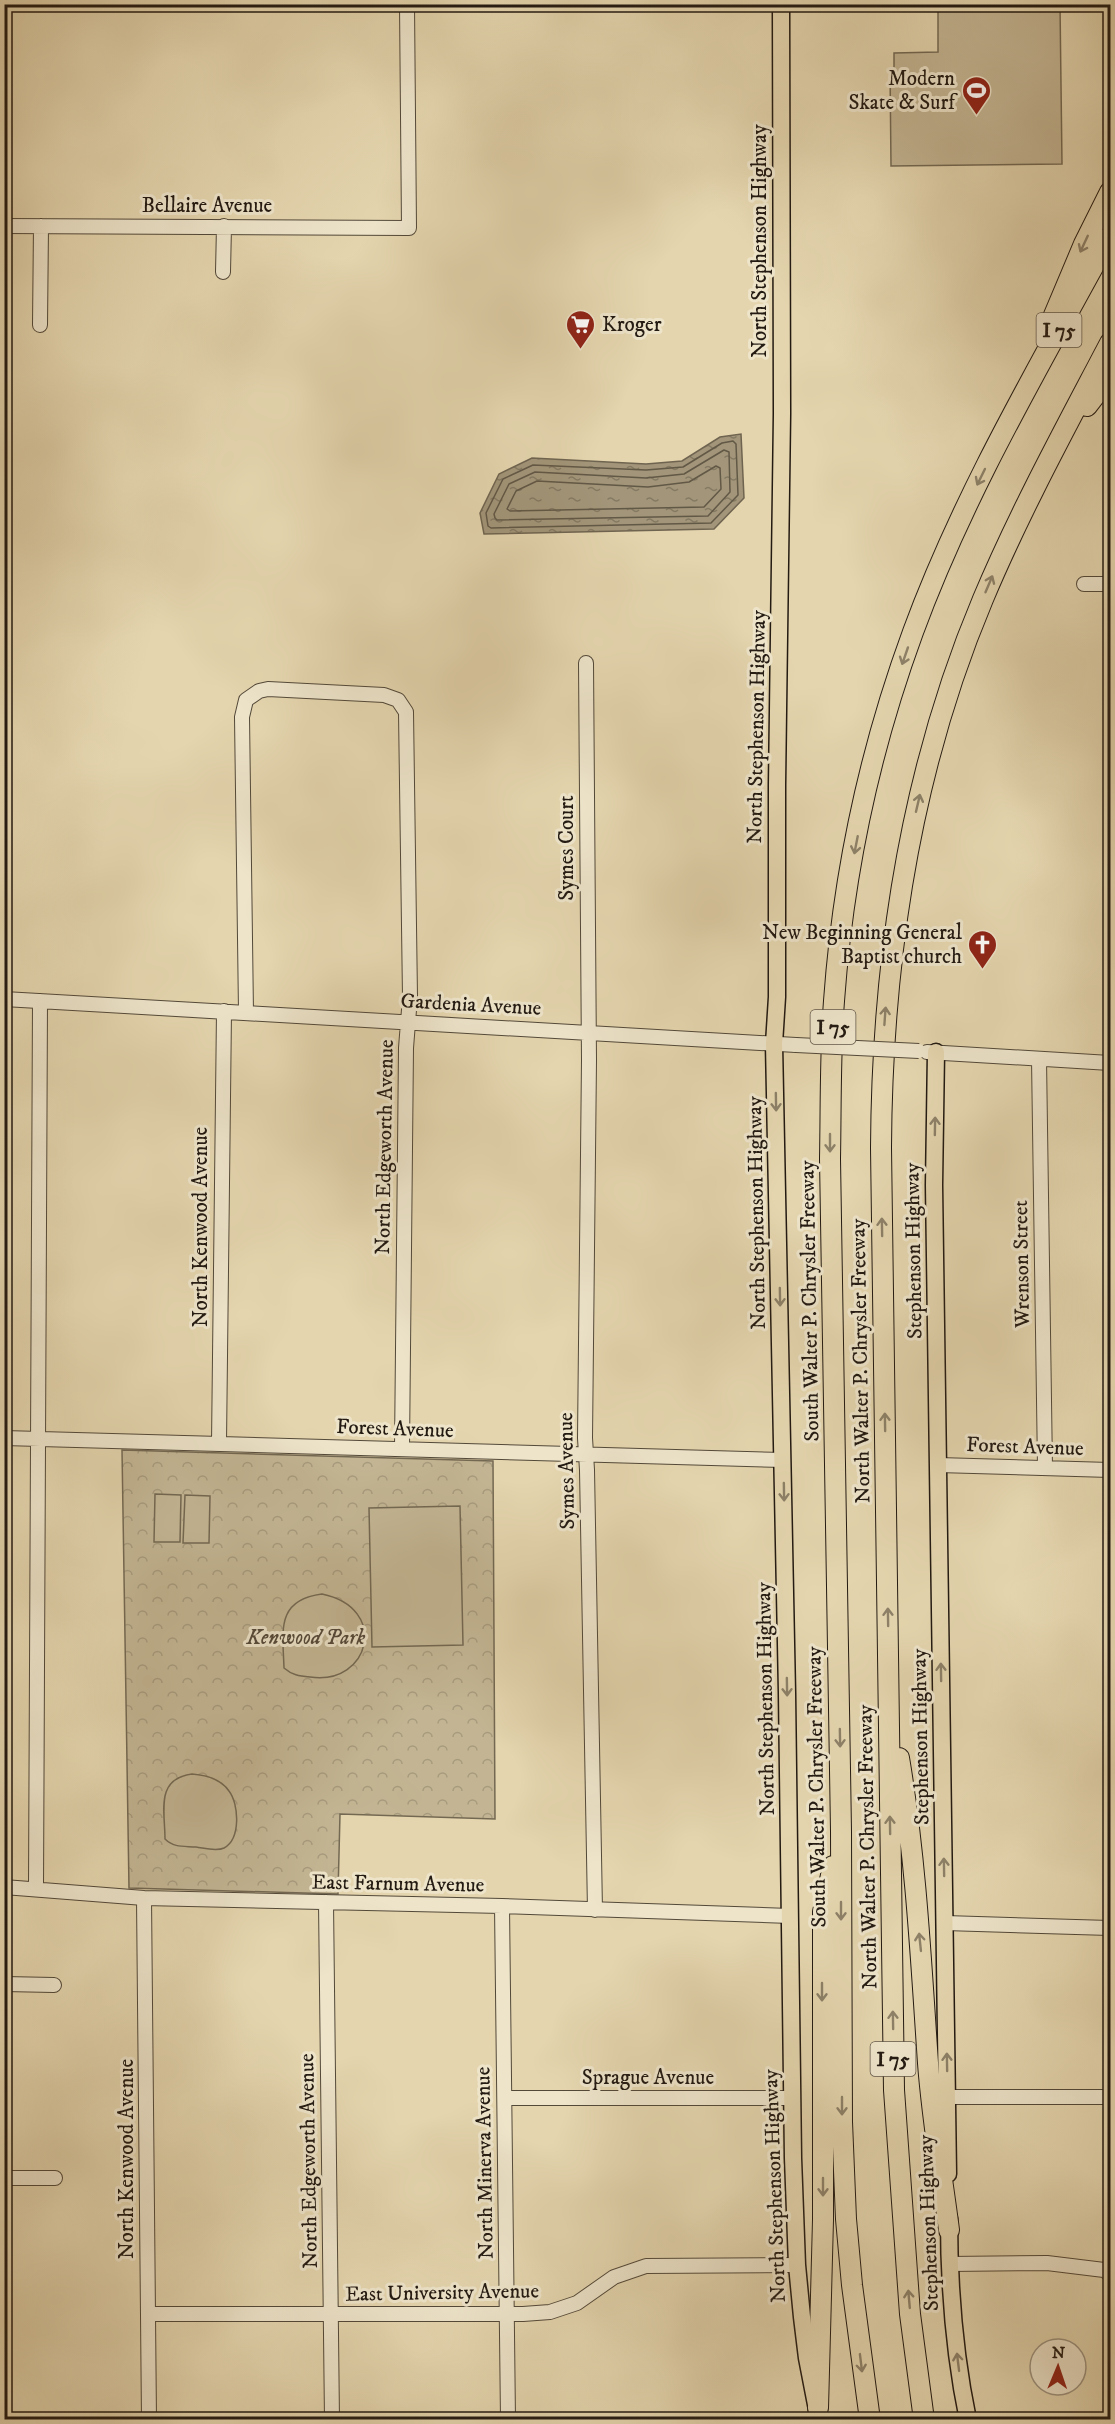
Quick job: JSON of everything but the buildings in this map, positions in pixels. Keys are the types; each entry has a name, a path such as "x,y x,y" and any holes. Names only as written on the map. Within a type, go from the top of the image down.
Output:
{"highway":[{"path":"1007,424 1084,244 1110,192"},
{"name":"South Walter P. Chrysler Freeway","path":"870,2420 854,2307 846,2219 842,2122 841,1831 830,1159 832,1049 838,967 859,829 877,747 913,631 945,552 1007,424 1110,236"},
{"name":"North Walter P. Chrysler Freeway","path":"924,2420 910,2314 894,2090 881,1106 886,1010 905,866 926,771 960,661 998,564 1054,448 1110,343"},
{"path":"1054,448 1110,376"},
{"path":"889,1696 906,1796 922,1957 928,2065 949,2230"},
{"path":"819,2414 823,2220 823,1912 841,1831"}],"main road":[{"name":"North Stephenson Highway","path":"781,4 782,404 777,997 774,1044 783,1461 791,2098 797,2265 807,2358 819,2414"},
{"name":"Stephenson Highway","path":"928,1052 934,1185 949,2264 957,2354 968,2420"}],"street":[{"name":"Bellaire Avenue","path":"4,226 409,228 407,4"},
{"path":"40,325 41,226"},
{"path":"223,272 224,226"},
{"path":"1084,584 1110,584"},
{"name":"Symes Court","path":"586,663 587,1032"},
{"name":"North Edgeworth Avenue","path":"246,1012 242,717 246,700 259,691 268,689 384,695 402,704 406,712 410,998 407,1021 402,1449"},
{"name":"Gardenia Avenue","path":"4,999 1110,1063"},
{"path":"36,1888 36,1438 40,1001"},
{"name":"North Kenwood Avenue","path":"219,1443 224,1011"},
{"name":"Symes Avenue","path":"587,1032 586,1455 595,1910"},
{"name":"Wrenson Street","path":"1039,1059 1045,1468"},
{"name":"Forest Avenue","path":"4,1438 783,1461"},
{"name":"Forest Avenue","path":"938,1465 1110,1470"},
{"name":"East Farnum Avenue","path":"4,1887 144,1898 502,1906 790,1916"},
{"name":"North Kenwood Avenue","path":"144,1898 149,2420"},
{"name":"North Edgeworth Avenue","path":"326,1902 332,2420"},
{"name":"North Minerva Avenue","path":"502,1906 508,2420"},
{"path":"945,1923 1110,1928"},
{"path":"4,1984 54,1985"},
{"path":"947,2097 1110,2097"},
{"name":"Sprague Avenue","path":"504,2098 791,2098"},
{"path":"4,2178 56,2178"},
{"path":"949,2264 1047,2263 1104,2270 1110,2274"},
{"name":"East University Avenue","path":"148,2314 550,2312 577,2303 614,2277 646,2266 797,2265"}],"green space":[{"name":"Modern Skate & Surf","path":"1060,5 1062,164 891,166 890,69 894,68 894,53 938,52 938,6"},
{"name":"Kenwood Park","path":"122,1450 493,1461 495,1819 340,1814 338,1894 129,1888"},
{"path":"155,1494 181,1495 180,1542 154,1542"},
{"path":"185,1495 210,1496 209,1543 183,1543"},
{"path":"460,1506 463,1645 372,1647 369,1508"},
{"path":"322,1594 343,1602 357,1614 364,1629 364,1644 358,1658 347,1670 331,1677 296,1675 284,1668 285,1620 296,1603 307,1597"},
{"path":"192,1774 217,1781 226,1787 232,1797 236,1812 236,1829 230,1844 224,1848 214,1850 179,1846 165,1839 164,1807 167,1789 180,1777"}],"water":[{"path":"741,434 744,498 714,529 484,534 480,513 499,474 532,458 646,464 682,461 720,437"}],"place":[{"name":"Modern Skate & Surf","path":"976,116"},
{"name":"Kroger","path":"581,350"},
{"name":"New Beginning General Baptist church","path":"983,970"}]}
